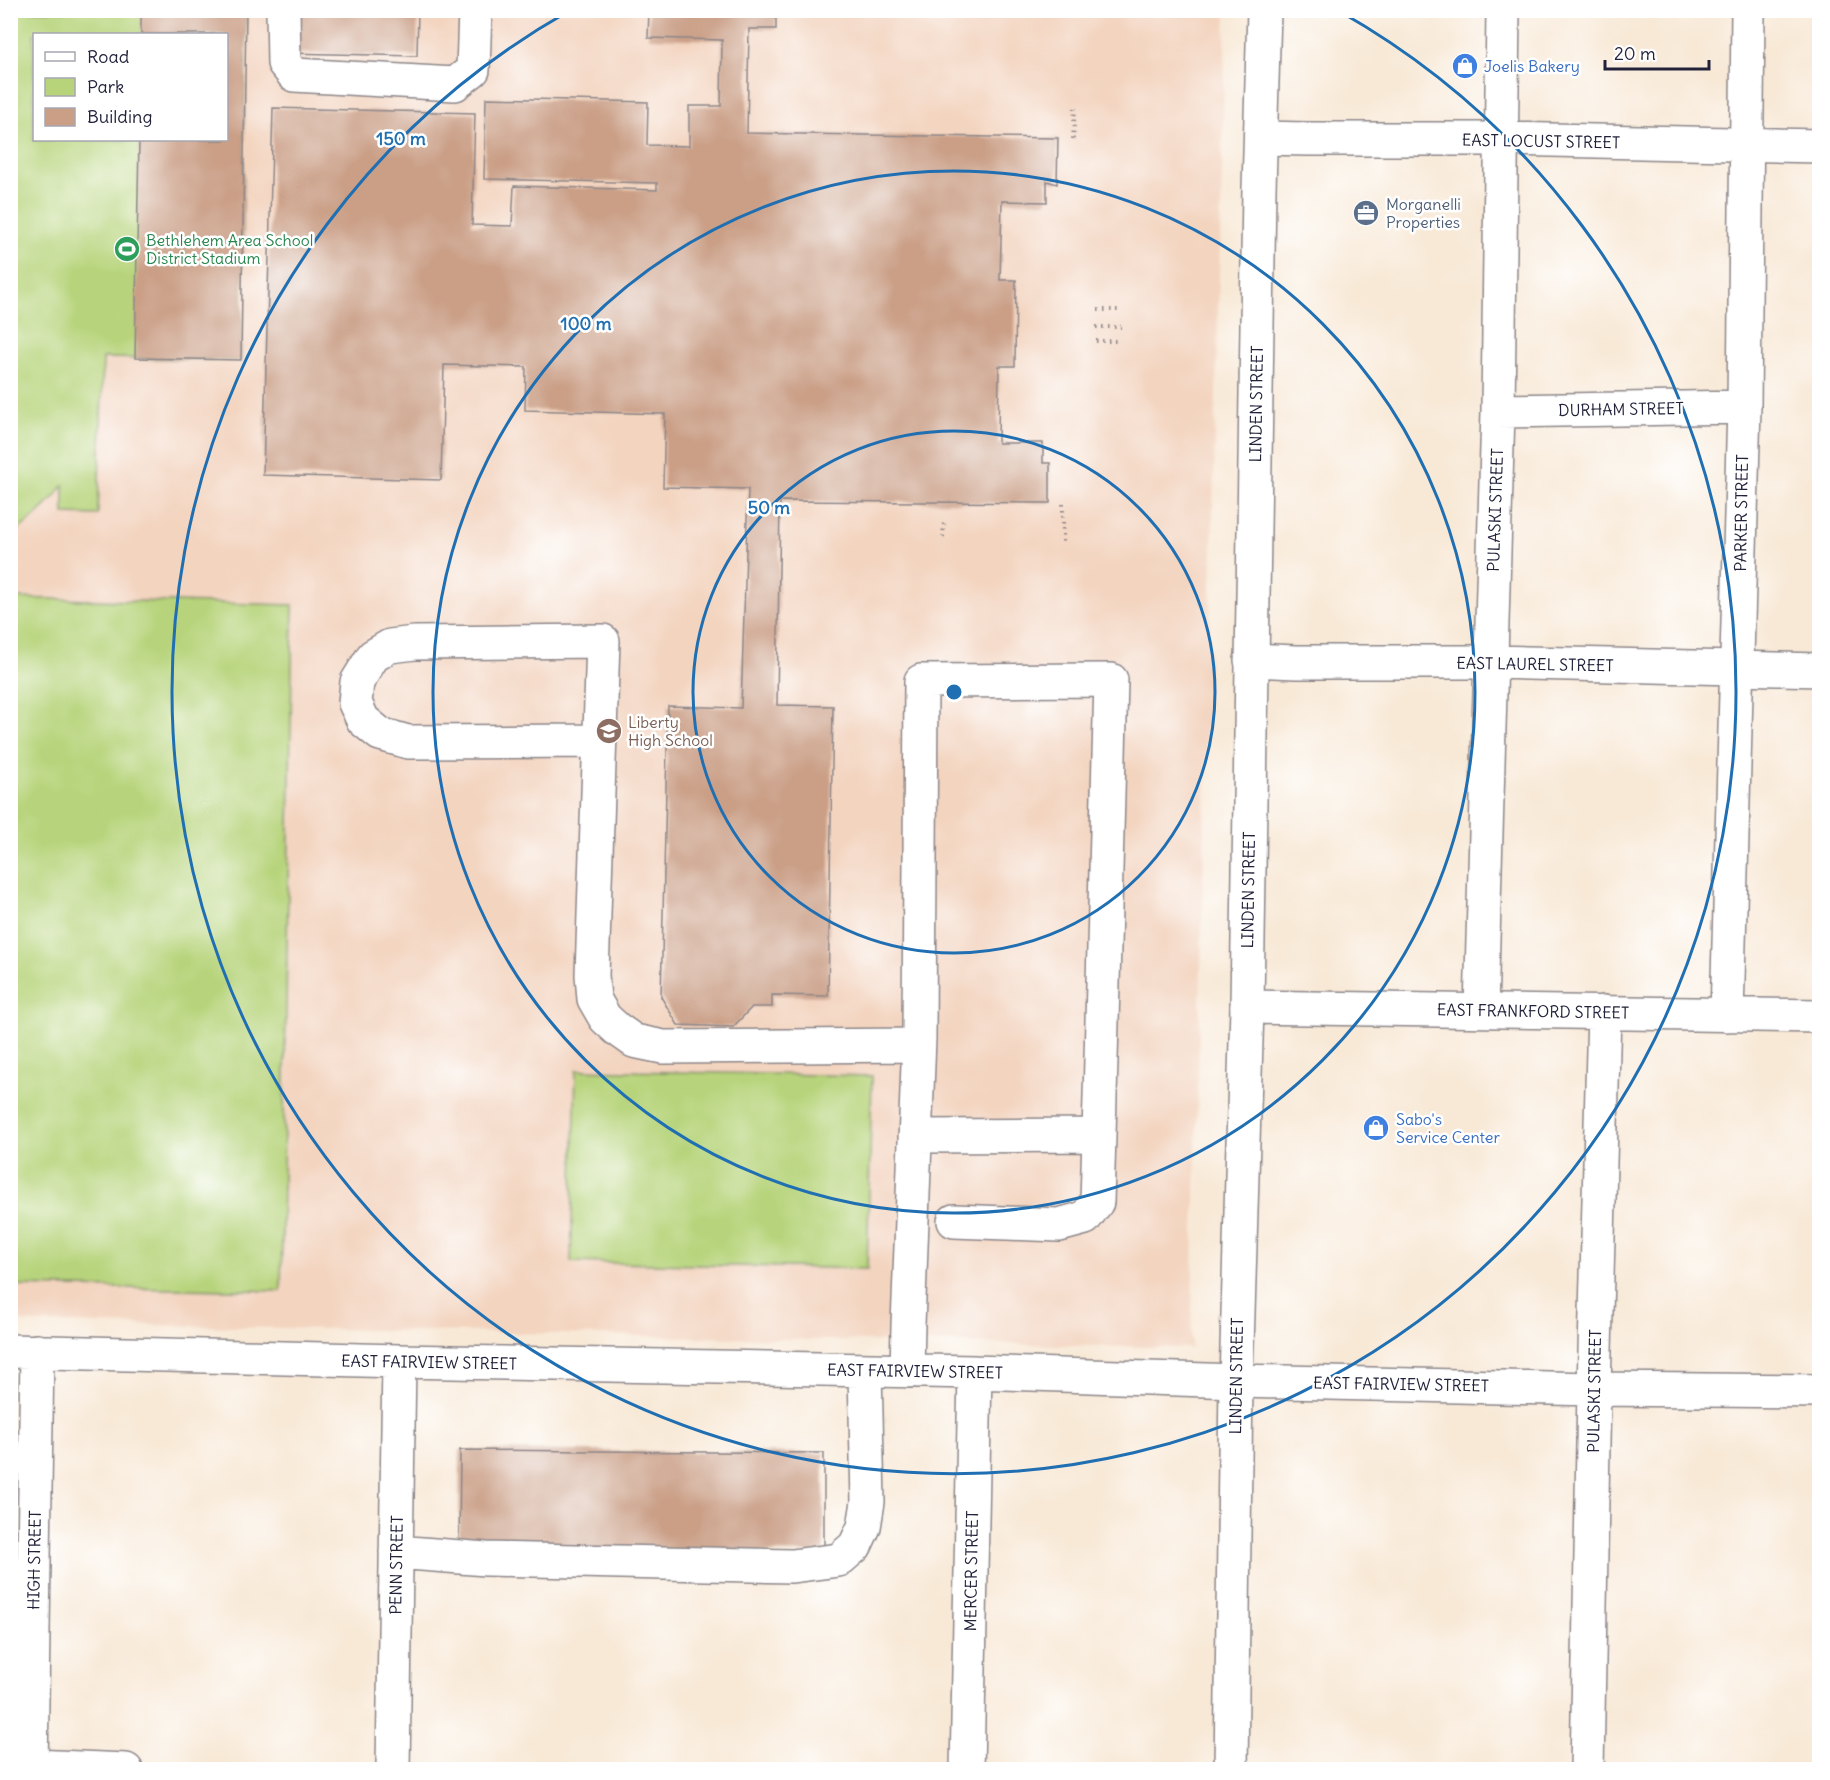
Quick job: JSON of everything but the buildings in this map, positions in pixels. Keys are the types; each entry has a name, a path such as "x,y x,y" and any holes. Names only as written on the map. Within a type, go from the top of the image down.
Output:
{"street":[{"path":"283,10 284,63 294,75 454,84 473,70 475,10"},
{"name":"LINDEN STREET","path":"1231,1770 1236,1381 1247,1007 1251,660 1264,10"},
{"name":"PULASKI STREET","path":"1481,1010 1498,411 1503,10"},
{"name":"PARKER STREET","path":"1727,1015 1744,407 1748,10"},
{"name":"EAST LOCUST STREET","path":"1262,138 1501,139 1820,146"},
{"name":"DURHAM STREET","path":"1498,411 1744,407"},
{"path":"600,741 408,742 380,734 363,720 355,703 357,682 373,656 390,646 415,643 603,641 600,741 592,975 594,999 605,1018 634,1041 663,1047 918,1046"},
{"name":"EAST LAUREL STREET","path":"1251,660 1490,662 1820,670"},
{"path":"907,1371 918,1046 921,681 1111,680 1097,1202 1085,1218 1059,1225 954,1221"},
{"name":"EAST FRANKFORD STREET","path":"1247,1007 1820,1016"},
{"name":"PULASKI STREET","path":"1587,1770 1604,1012"},
{"path":"915,1136 1099,1135"},
{"name":"EAST FAIRVIEW STREET","path":"24,1351 975,1372 1236,1381 1594,1389 1820,1391"},
{"name":"HIGH STREET","path":"24,1351 24,1767"},
{"name":"PENN STREET","path":"393,1770 399,1361"},
{"path":"396,1552 486,1559 792,1566 839,1560 855,1546 864,1527 868,1502 865,1371"},
{"name":"MERCER STREET","path":"967,1770 975,1372"},
{"path":"24,1767 126,1770"}],"path":[{"path":"1073,139 1075,108"},
{"path":"1098,310 1121,310"},
{"path":"1096,327 1120,327"},
{"path":"1096,341 1120,341"},
{"path":"1063,504 1063,546"},
{"path":"943,537 944,522"}],"shaded area":[{"name":"Liberty High School","path":"11,11 1226,11 1191,1348 11,1322"}],"green space":[{"name":"Bethlehem Area School District Stadium","path":"11,11 246,11 241,360 103,358 98,515 64,514 64,485 52,500 11,535"},
{"path":"11,598 293,605 281,1291 11,1286"},
{"path":"576,1070 872,1076 867,1269 571,1262"}],"place":[{"name":"Joelis Bakery","path":"1465,66"},
{"name":"Morganelli Properties","path":"1366,213"},
{"name":"Bethlehem Area School District Stadium","path":"127,249"},
{"name":"Liberty High School","path":"609,731"},
{"name":"Sabo's Service Center","path":"1376,1128"}]}
